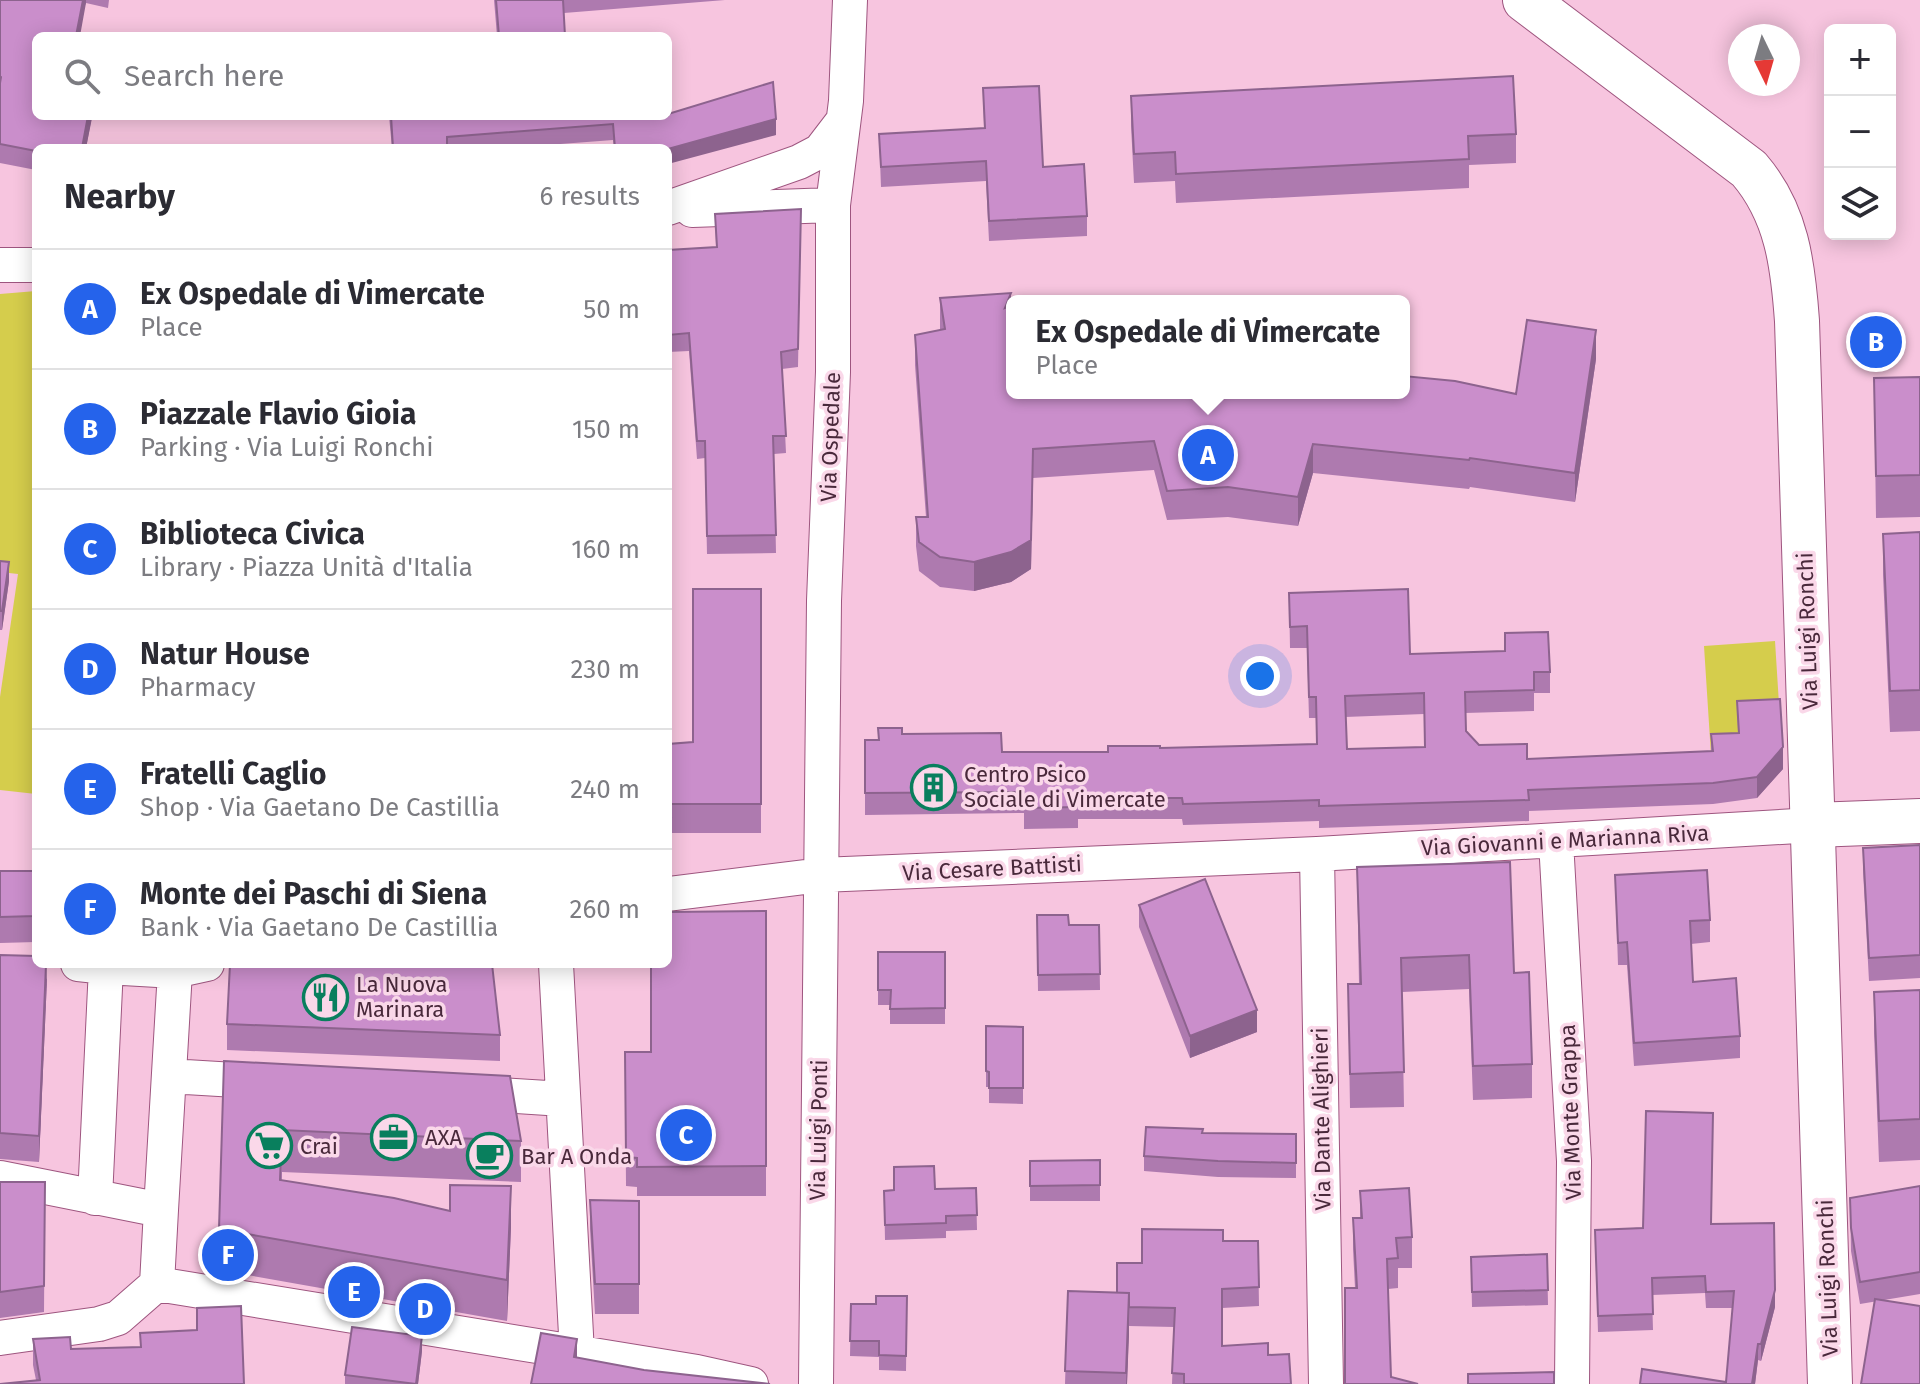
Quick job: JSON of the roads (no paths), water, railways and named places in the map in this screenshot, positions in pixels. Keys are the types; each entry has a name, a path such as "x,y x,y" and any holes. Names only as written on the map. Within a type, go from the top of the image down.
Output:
{"street":[{"name":"Via Ospedale","path":"821,875 824,601 833,372 833,205 843,121 850,0"},
{"name":"Via Luigi Ronchi","path":"1525,0 1734,155 1763,185 1783,226 1794,275 1830,1384"},
{"path":"672,208 799,162 820,151 843,121"},
{"path":"672,209 833,205"},
{"path":"0,265 32,265"},
{"path":"1814,825 1920,821"},
{"name":"Via Giovanni e Marianna Riva","path":"1317,854 1814,825"},
{"name":"Via Monte Grappa","path":"1556,841 1574,1161 1572,1384"},
{"name":"Via Cesare Battisti","path":"672,894 821,875 1317,854"},
{"name":"Via Dante Alighieri","path":"1317,854 1326,1384"},
{"name":"Via Luigi Ponti","path":"816,1384 821,875"},
{"path":"92,968 95,1198"},
{"path":"0,1338 118,1318 157,1284 169,1076 191,968"},
{"path":"556,968 577,1353"},
{"path":"169,1076 295,1083"},
{"path":"437,1091 563,1099"},
{"path":"0,1178 161,1210"},
{"path":"157,1284 697,1372 751,1384"}],"place":[{"name":"Piazzale Flavio Gioia","path":"1876,342"},
{"name":"Ex Ospedale di Vimercate","path":"1208,455"},
{"name":"Centro Psico Sociale di Vimercate","path":"933,787"},
{"name":"La Nuova Marinara","path":"325,997"},
{"name":"Biblioteca Civica","path":"686,1135"},
{"name":"AXA","path":"394,1137"},
{"name":"Crai","path":"269,1146"},
{"name":"Bar A Onda","path":"490,1156"},
{"name":"Monte dei Paschi di Siena","path":"228,1255"},
{"name":"Fratelli Caglio","path":"354,1292"},
{"name":"Natur House","path":"425,1309"}]}
